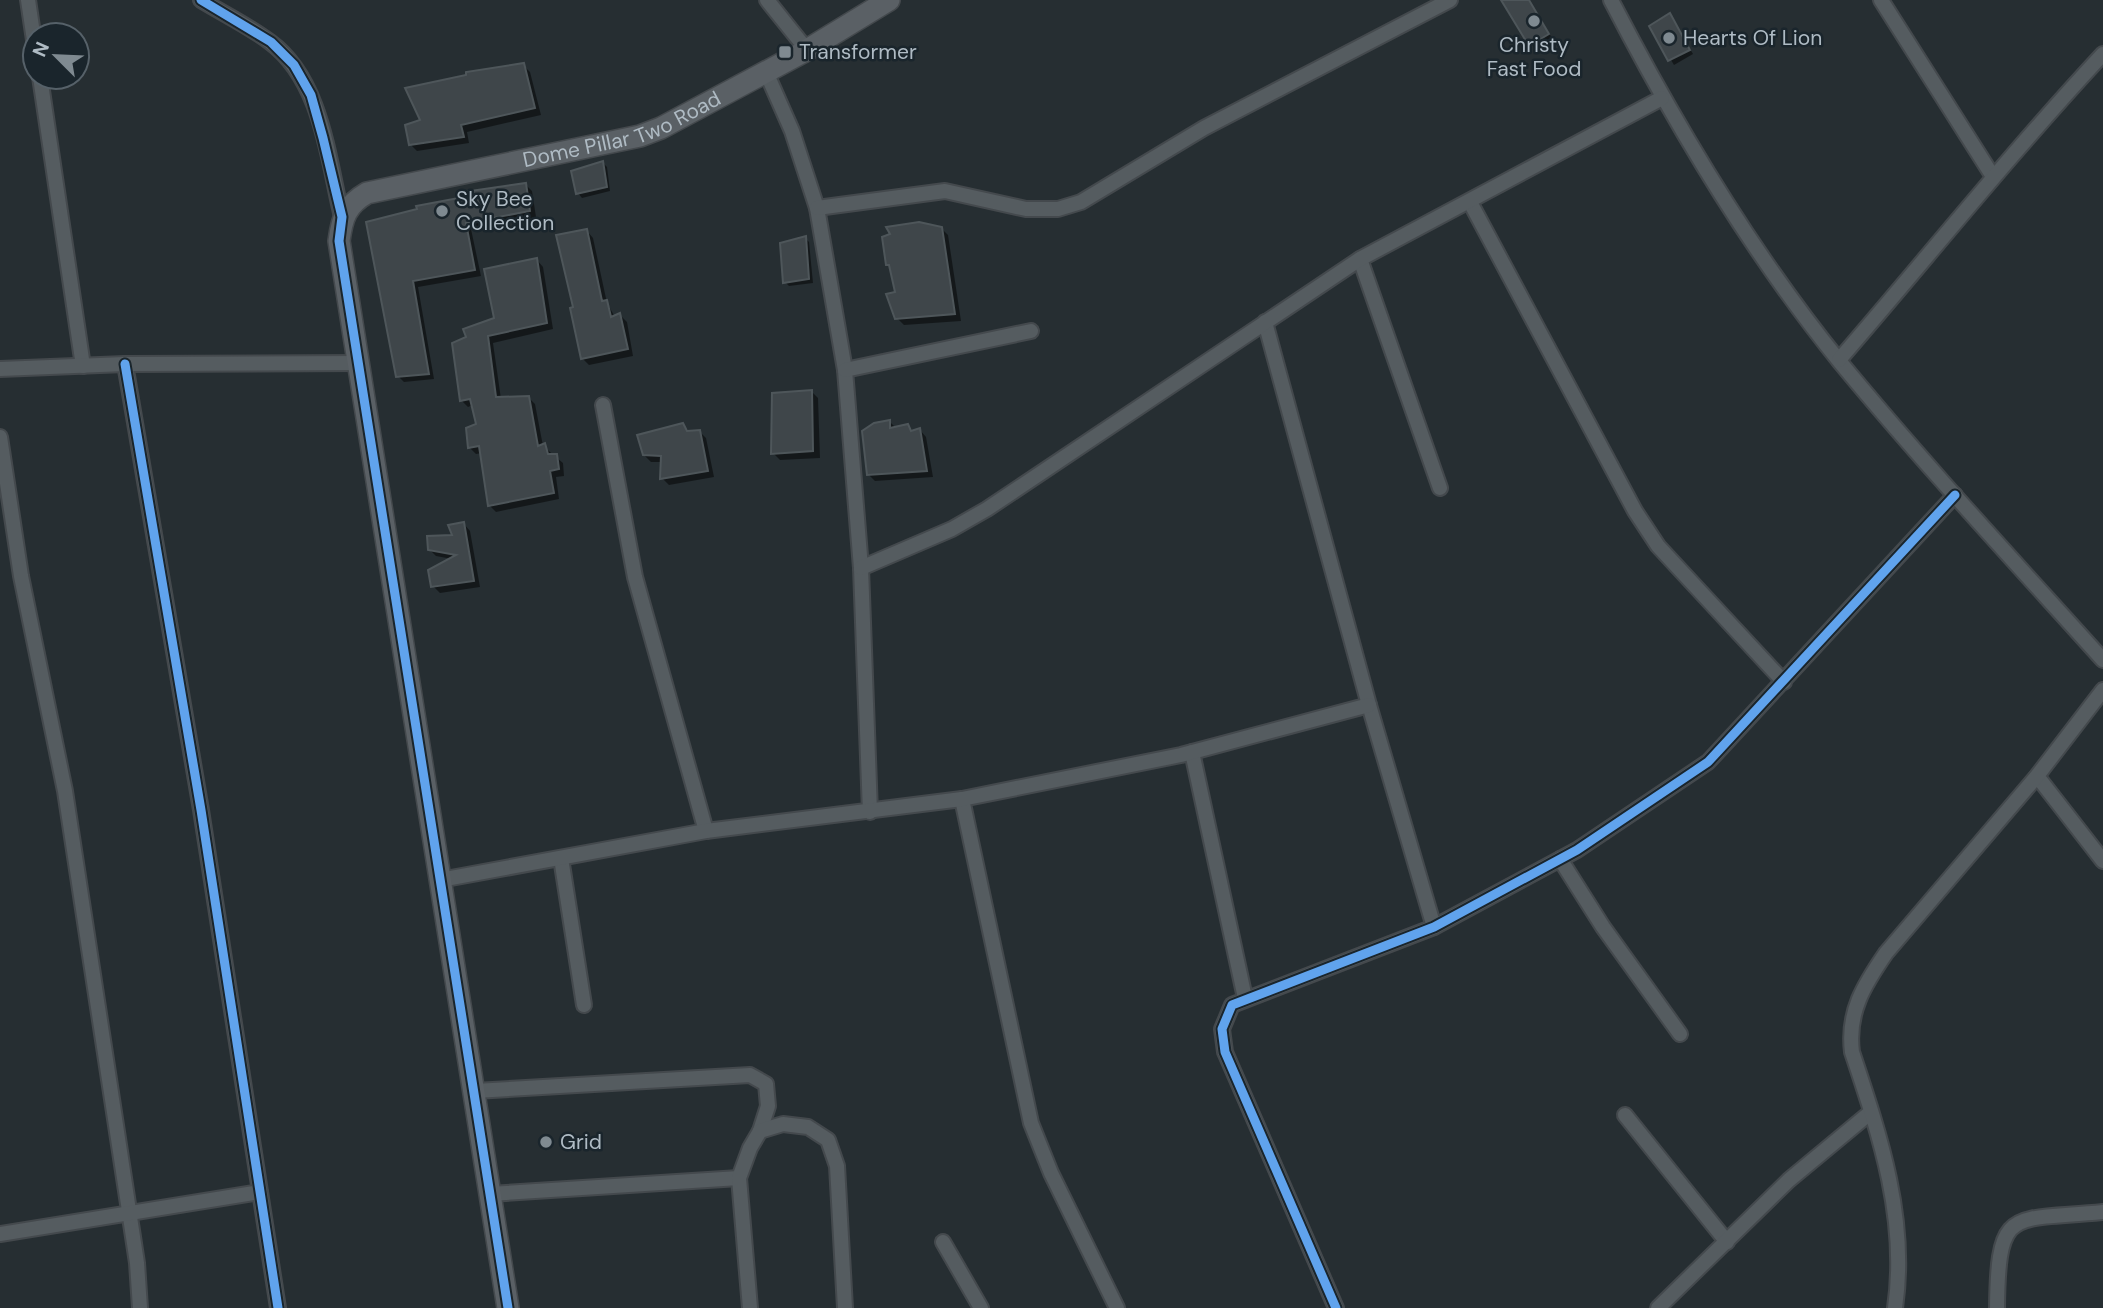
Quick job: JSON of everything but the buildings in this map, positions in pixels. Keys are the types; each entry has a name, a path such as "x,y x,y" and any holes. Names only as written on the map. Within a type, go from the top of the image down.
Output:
{"street":[{"path":"28,0 31,21"},
{"path":"201,0 271,43 294,65 311,96 342,217 340,241 508,1308"},
{"path":"767,0 807,50"},
{"name":"Dome Pillar Two Road","path":"342,217 353,202 367,193 640,136 807,50 890,0"},
{"path":"817,208 945,191 1026,209 1058,209 1081,202 1204,128 1450,0"},
{"path":"1611,0 1662,98 1746,233 1839,360 1955,495 2103,660"},
{"path":"1881,0 1992,175"},
{"path":"1839,360 1966,212 1992,175 2103,54"},
{"path":"766,72 792,131 817,208 845,370 861,568 870,812"},
{"path":"42,91 83,366"},
{"path":"861,568 952,529 987,509 1360,259 1662,98"},
{"path":"1470,202 1635,511 1658,545 1784,682"},
{"path":"1360,259 1440,488"},
{"path":"1265,322 1369,705 1434,927"},
{"path":"845,370 1031,331"},
{"path":"0,369 125,364 361,363"},
{"path":"125,364 201,810 278,1308"},
{"path":"603,405 635,577 706,831"},
{"path":"0,437 22,576 65,791 129,1213 140,1308"},
{"path":"1336,1308 1225,1052 1222,1028 1232,1005 1245,998 1293,984 1434,927 1560,859 1707,762 1955,495"},
{"path":"1895,1308 1898,1225 1893,1187 1852,1052 1849,1031 1854,1008 1864,985 1886,953 2037,776 2103,690"},
{"path":"440,880 706,831 962,799 1192,751 1369,705"},
{"path":"1192,751 1245,998"},
{"path":"2037,776 2103,860"},
{"path":"962,799 1031,1123 1051,1173 1117,1308"},
{"path":"561,858 584,1005"},
{"path":"1560,859 1603,927 1681,1034"},
{"path":"475,1091 750,1075 766,1084 768,1106 761,1131 750,1148 739,1178 750,1308"},
{"path":"1658,1308 1789,1180 1871,1111"},
{"path":"1625,1115 1727,1242"},
{"path":"761,1131 783,1124 808,1127 828,1140 837,1166 845,1308"},
{"path":"490,1194 739,1178"},
{"path":"0,1234 260,1192"},
{"path":"1997,1308 1997,1261 2000,1243 2008,1228 2022,1220 2103,1212"},
{"path":"943,1242 981,1308"}],"cycle path":[{"path":"201,0 271,42 294,65 311,95 342,217 339,241 508,1308"},
{"path":"125,364 201,810 278,1308"},
{"path":"1336,1308 1225,1052 1222,1029 1232,1005 1434,927 1577,850 1708,762 1955,495"}],"place":[{"name":"Christy Fast Food","path":"1534,21"},
{"name":"Hearts Of Lion","path":"1669,38"},
{"name":"Transformer","path":"785,52"},
{"name":"Sky Bee Collection","path":"442,211"},
{"name":"Grid","path":"546,1142"}]}
